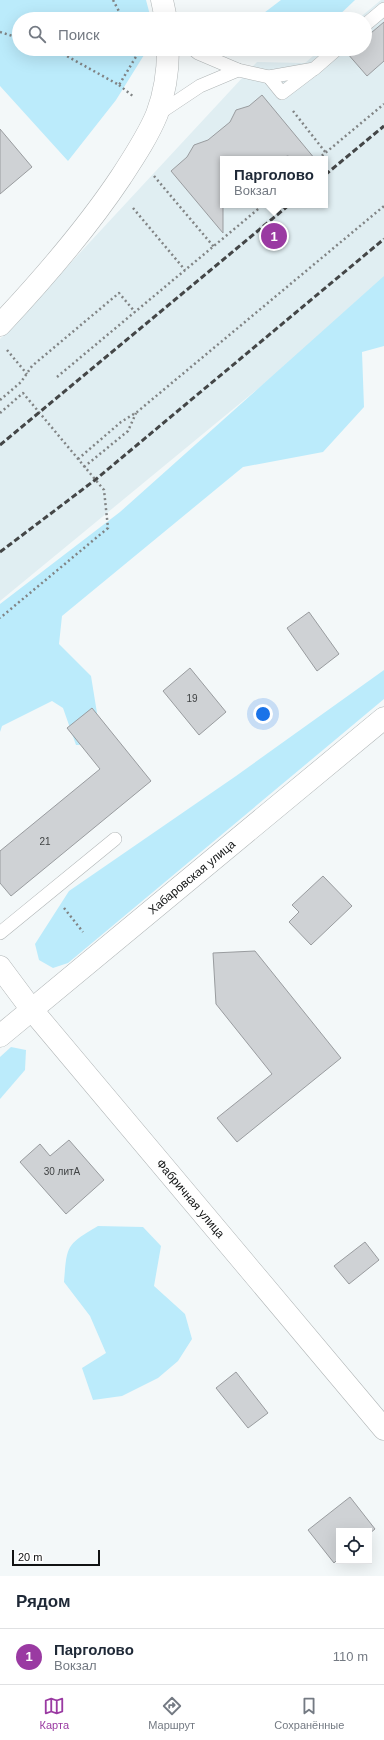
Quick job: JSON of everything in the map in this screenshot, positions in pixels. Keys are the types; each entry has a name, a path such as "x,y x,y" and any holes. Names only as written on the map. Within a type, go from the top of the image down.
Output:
{"street":[{"path":"162,0 165,12"},
{"path":"0,324 45,278 96,215 136,154 157,114 168,74 168,56"},
{"name":"Хабаровская улица","path":"0,1036 384,718"},
{"name":"Фабричная улица","path":"0,967 32,1010 384,1429"}],"lane":[{"path":"372,19 384,9"},
{"path":"205,56 238,70 269,77 314,69"},
{"path":"269,77 282,93 329,56"},
{"path":"157,114 200,86 238,70"},
{"path":"0,933 115,839"}],"path":[{"path":"113,0 119,12"},
{"path":"0,32 12,36"},
{"path":"67,56 119,85 137,56"},
{"path":"282,93 300,122 326,153"},
{"path":"322,156 384,104"},
{"path":"136,154 214,247"},
{"path":"115,186 185,270"},
{"path":"78,459 121,422 137,412 384,206"},
{"path":"57,377 260,208"},
{"path":"0,400 21,382 32,366 119,293 135,312"},
{"path":"4,347 27,374"},
{"path":"0,412 23,393 104,490 108,528 0,618"},
{"path":"84,467 128,431 137,412"},
{"path":"51,892 101,953"}],"shaded area":[{"path":"0,0 146,0 149,12 12,12 12,56 143,56 116,100 68,161 0,86"},
{"path":"281,0 355,0 342,12 265,12"},
{"path":"381,0 384,0 384,285 0,601 0,339 257,62 305,63 313,56 372,56 372,12 366,12"},
{"path":"384,276 384,346 362,352 364,407 323,452 243,467 62,616 59,644 91,676 102,744 76,745 63,708 52,701 2,726 0,732 0,604 120,512"},
{"path":"384,670 384,699 68,963 53,968 39,960 35,944 69,891 236,776"},
{"path":"11,1047 26,1050 25,1070 0,1099 0,1057"},
{"path":"98,1226 143,1227 161,1246 154,1286 185,1314 192,1339 178,1361 158,1378 122,1396 93,1400 82,1368 106,1353 90,1316 64,1282 66,1260 70,1247 74,1242"}],"building":[{"path":"384,22 384,61 367,76 350,56 372,56 372,32"},
{"path":"262,95 313,156 220,156 220,208 223,208 223,233 171,171 187,157 194,145 208,140 230,122 236,110 249,106"},
{"path":"0,129 32,167 0,194"},
{"path":"309,612 339,654 317,671 287,628"},
{"path":"190,668 226,712 199,735 163,691"},
{"path":"92,708 151,781 11,896 0,883 0,851 100,769 67,728"},
{"path":"323,876 352,906 311,945 289,922 299,912 292,905"},
{"path":"255,951 341,1058 237,1142 217,1118 272,1074 216,1004 213,953"},
{"path":"69,1140 104,1180 66,1214 20,1162 40,1144 50,1156"},
{"path":"365,1242 379,1260 349,1284 334,1266"},
{"path":"236,1372 268,1413 248,1428 216,1388"},
{"path":"350,1497 375,1529 372,1532 372,1528 336,1528 336,1561 334,1563 308,1530"}],"railway":[{"path":"328,173 384,126"},
{"path":"0,445 285,208"},
{"path":"0,552 95,480 384,239"}],"place":[{"name":"Парголово","path":"274,236"}]}
